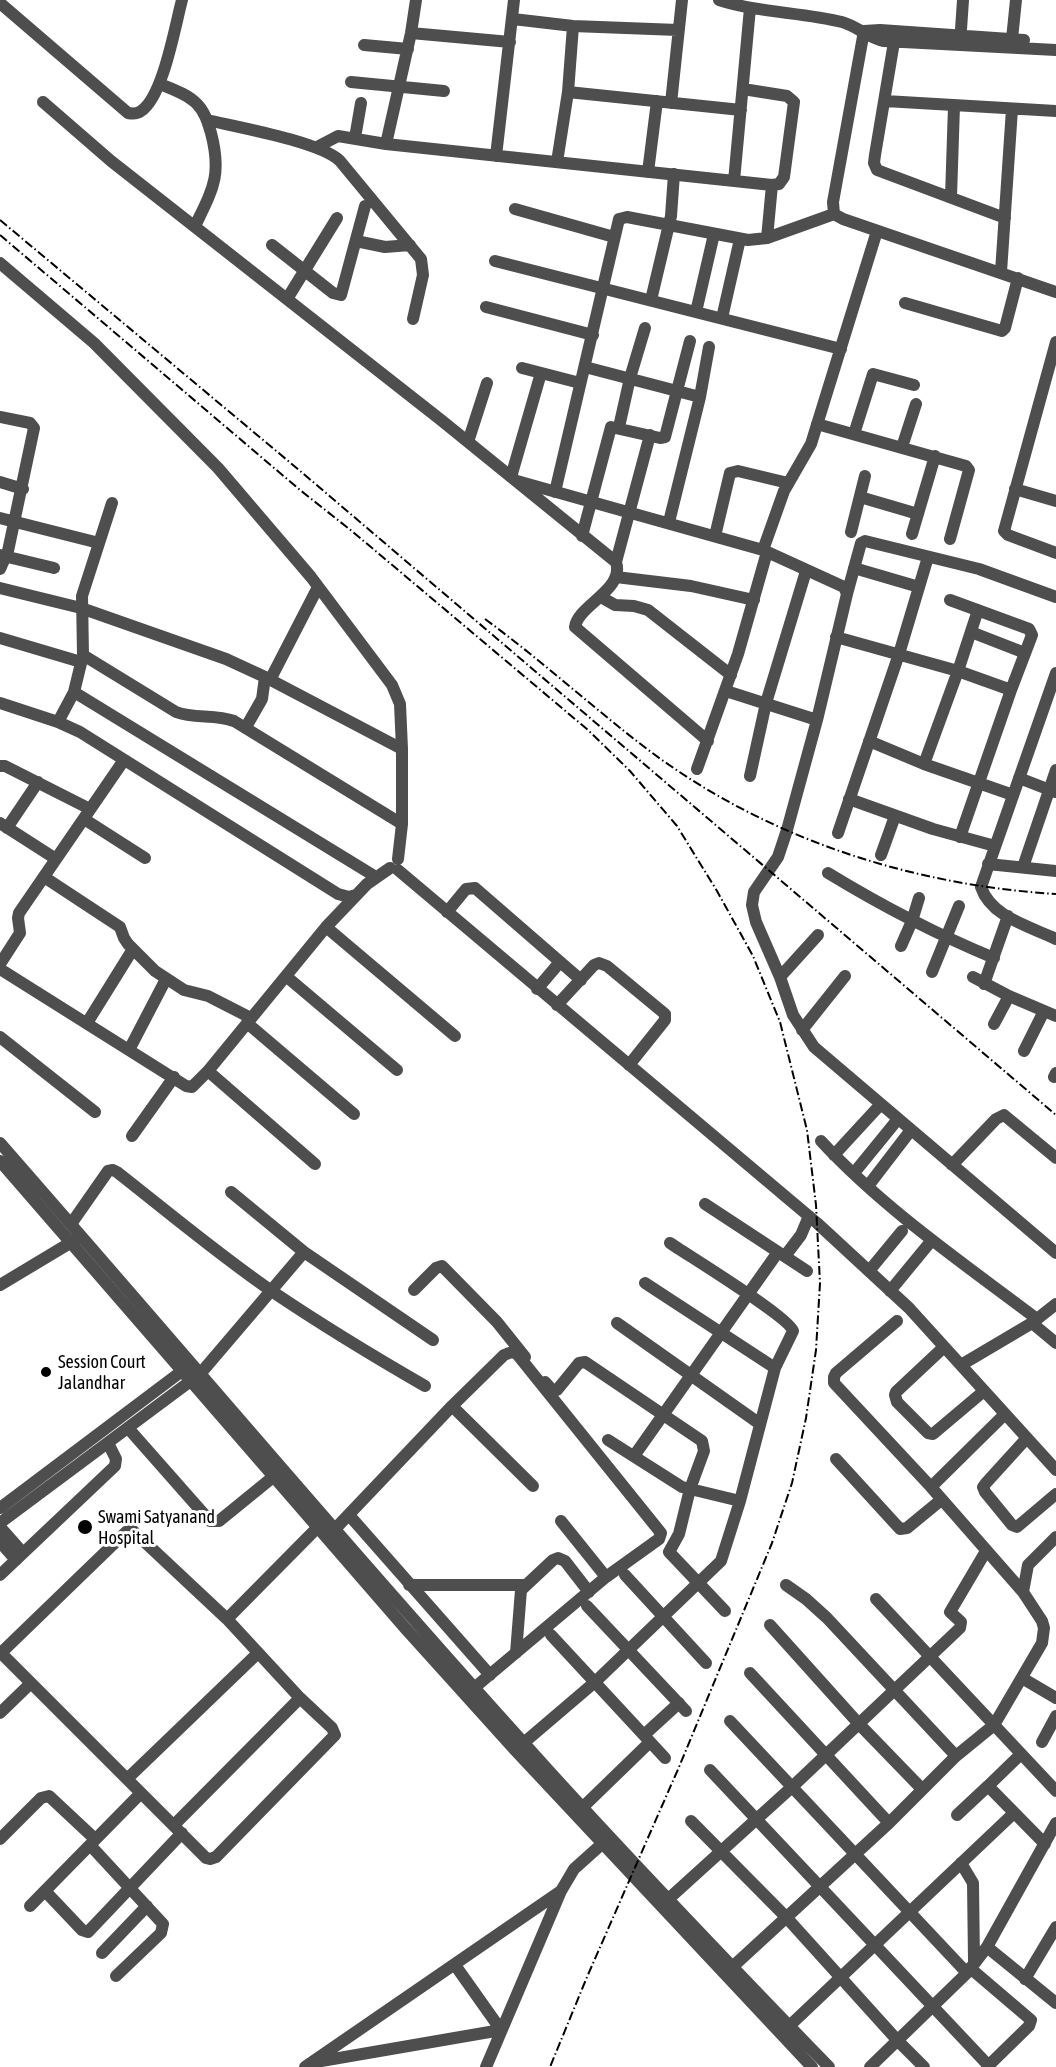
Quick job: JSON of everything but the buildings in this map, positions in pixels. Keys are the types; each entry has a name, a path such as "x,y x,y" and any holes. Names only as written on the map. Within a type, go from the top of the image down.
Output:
{"street":[{"path":"0,3 128,113 135,114 146,108 160,84 182,0"},
{"path":"386,144 408,49 415,0"},
{"path":"496,156 514,0"},
{"path":"671,103 682,0"},
{"path":"719,0 750,8 839,21 864,31 878,40 894,42 1012,39 1056,42"},
{"path":"961,40 963,0"},
{"path":"1012,39 1016,0"},
{"path":"734,181 750,8"},
{"path":"513,18 573,26 678,30"},
{"path":"557,162 568,92 573,26"},
{"path":"864,31 1056,50"},
{"path":"834,214 833,202 864,31"},
{"path":"411,33 510,42"},
{"path":"894,42 875,155 874,163 877,170 1005,218"},
{"path":"364,45 408,49"},
{"path":"351,82 444,92"},
{"path":"160,84 190,98 198,105 207,120 216,162 216,179 195,226"},
{"path":"317,147 338,136 386,144 496,156 779,184 784,177 794,102 787,96 743,89"},
{"path":"568,92 741,110"},
{"path":"648,172 657,101"},
{"path":"885,101 1056,111"},
{"path":"43,102 111,161 468,442 616,562"},
{"path":"355,138 361,103"},
{"path":"951,197 954,106"},
{"path":"1001,272 1012,109"},
{"path":"207,120 317,147 334,155 349,170 421,259 423,268 413,319"},
{"path":"651,300 669,225 674,174"},
{"path":"767,238 772,185"},
{"path":"272,245 333,293 341,295 365,206"},
{"path":"515,209 614,237"},
{"path":"555,492 614,237 619,219 622,217 748,240 767,238 834,214 1056,292"},
{"path":"286,299 338,218"},
{"path":"697,770 731,675 781,498 808,451 877,231"},
{"path":"696,312 714,234"},
{"path":"722,318 740,239"},
{"path":"356,242 385,247 410,245"},
{"path":"495,261 841,349"},
{"path":"0,263 94,343 218,468 318,587 392,685 400,704 402,749 402,824 395,866"},
{"path":"905,303 1002,331 1005,328 1018,278"},
{"path":"486,307 593,335"},
{"path":"619,427 630,378 645,328"},
{"path":"582,536 611,427 665,437 690,341"},
{"path":"1056,342 1004,527 1005,533 1056,553"},
{"path":"669,522 700,397 709,346"},
{"path":"585,367 700,397"},
{"path":"522,368 580,383"},
{"path":"514,479 541,373"},
{"path":"854,434 873,374 914,385"},
{"path":"468,442 487,383"},
{"path":"902,447 916,404"},
{"path":"0,417 34,425 23,489 0,569"},
{"path":"817,424 966,466 969,470 950,540"},
{"path":"651,435 616,562 616,577 601,597 574,625 576,631 708,741"},
{"path":"912,534 935,456"},
{"path":"716,536 730,473 738,471 788,483"},
{"path":"851,532 865,476"},
{"path":"514,479 765,551 844,587 847,594"},
{"path":"0,482 23,489"},
{"path":"1015,489 1056,501"},
{"path":"860,497 918,514"},
{"path":"58,722 74,692 82,658 83,590 112,503"},
{"path":"0,518 99,543"},
{"path":"1056,597 979,569 863,541 836,636 817,720 778,857 774,867 754,892 753,898 753,913 780,978 787,1002 802,1030 822,1056 1056,1252"},
{"path":"3,556 54,568"},
{"path":"838,833 899,654 928,557"},
{"path":"854,568 919,587"},
{"path":"750,776 766,703 806,571"},
{"path":"616,577 691,586 754,600"},
{"path":"246,727 259,706 268,678 318,587"},
{"path":"0,588 81,608 226,659 268,678 402,749"},
{"path":"601,597 615,605 634,606 648,610 731,675"},
{"path":"950,600 1029,629 1032,635 960,837"},
{"path":"924,764 978,610"},
{"path":"970,632 1025,653"},
{"path":"836,636 958,671 1011,690"},
{"path":"0,638 82,658 176,712 188,716 225,718 246,727 402,824"},
{"path":"1056,673 981,887 984,897 996,910 1056,939"},
{"path":"259,706 286,689"},
{"path":"726,691 817,720"},
{"path":"74,692 376,877"},
{"path":"0,703 58,722 80,732 338,894 349,897 356,895"},
{"path":"869,741 924,764 1013,795"},
{"path":"0,964 20,933 19,913 124,760"},
{"path":"0,766 38,782 87,814 145,858"},
{"path":"1023,867 1053,791 1056,770"},
{"path":"1019,778 1053,791"},
{"path":"38,782 4,825 56,860"},
{"path":"849,799 960,837 995,846"},
{"path":"881,855 896,816"},
{"path":"988,864 1056,870"},
{"path":"0,969 186,1086 192,1087 356,895 376,877 395,866"},
{"path":"395,866 537,989 809,1216 890,1291 1056,1470"},
{"path":"828,873 912,921 994,958"},
{"path":"44,877 120,927 123,938 133,950 166,979 184,990 208,996 249,1021 354,1114"},
{"path":"447,912 466,889 475,888 581,980"},
{"path":"901,946 919,897"},
{"path":"932,972 959,906"},
{"path":"984,984 1008,916"},
{"path":"327,927 455,1036"},
{"path":"780,978 818,935"},
{"path":"87,1023 133,950"},
{"path":"537,989 560,962"},
{"path":"557,1005 597,963 603,964 665,1014 665,1020 629,1065"},
{"path":"802,1030 845,976"},
{"path":"286,977 397,1070"},
{"path":"973,977 1050,1014 1024,1051"},
{"path":"129,1050 166,979"},
{"path":"994,1024 1009,996"},
{"path":"0,1037 94,1112"},
{"path":"208,1071 315,1164"},
{"path":"132,1136 174,1077"},
{"path":"834,1155 881,1104"},
{"path":"952,1165 996,1119 1004,1115 1056,1158"},
{"path":"854,1173 898,1119"},
{"path":"868,1186 912,1130"},
{"path":"821,1141 868,1186 1034,1321 1056,1343"},
{"path":"0,1143 71,1224 76,1239 182,1371 195,1378 283,1469 474,1688 603,1843 665,1902"},
{"path":"0,1161 192,1363 195,1378 273,1478 317,1528 520,1746 583,1807 665,1902 785,2030 829,2067"},
{"path":"71,1224 105,1174 112,1170 272,1291 361,1349 425,1386"},
{"path":"231,1191 304,1252 433,1340"},
{"path":"705,1204 807,1271"},
{"path":"634,1456 748,1294 781,1254 801,1235 809,1216"},
{"path":"869,1271 902,1231"},
{"path":"0,1285 76,1239"},
{"path":"890,1291 932,1240"},
{"path":"520,1746 595,1683 699,1584 723,1557 775,1368 792,1334 793,1328 748,1294 670,1244"},
{"path":"0,1508 69,1464 108,1443 195,1378 304,1252"},
{"path":"414,1290 436,1268 442,1266 497,1322 553,1391 557,1390 579,1363 584,1361 704,1444 704,1451 690,1489 679,1534 669,1552 725,1611"},
{"path":"645,1283 775,1368"},
{"path":"961,1365 1034,1321 1056,1304"},
{"path":"729,1971 889,1823 921,1788 994,1725 1042,1643 1044,1628 1042,1621 1023,1592 931,1487 834,1383 836,1373 897,1321"},
{"path":"617,1323 760,1424"},
{"path":"944,1347 896,1392 897,1402 928,1433 933,1434 984,1391"},
{"path":"335,1529 504,1355 512,1352 517,1354 660,1530 659,1539 606,1577 474,1688"},
{"path":"19,1556 0,1525 69,1464 192,1363"},
{"path":"452,1406 532,1486"},
{"path":"931,1487 1004,1415"},
{"path":"128,1428 210,1521 219,1521 283,1469"},
{"path":"1026,1439 983,1486 985,1492 1012,1525 1017,1527 1056,1494"},
{"path":"608,1440 676,1484 740,1501"},
{"path":"0,1575 114,1466 116,1459 108,1443"},
{"path":"836,1459 900,1529 907,1528 941,1500"},
{"path":"349,1515 409,1586 490,1675"},
{"path":"561,1521 606,1577"},
{"path":"227,1619 317,1528"},
{"path":"128,1531 135,1532 227,1619 300,1698 332,1728 335,1735 213,1859 206,1858 31,1683 1,1656 128,1531"},
{"path":"1023,1592 1028,1565 1056,1537"},
{"path":"0,1542 19,1556"},
{"path":"665,1902 792,1787 961,1626 961,1622 950,1612 986,1551"},
{"path":"516,1653 520,1596 524,1585 552,1560 558,1558 565,1561 589,1592"},
{"path":"625,1575 706,1663"},
{"path":"409,1586 524,1585"},
{"path":"786,1585 827,1618 956,1756"},
{"path":"876,1599 1056,1791"},
{"path":"583,1807 647,1739 682,1707 587,1606"},
{"path":"770,1625 859,1724 921,1788"},
{"path":"551,1635 665,1758"},
{"path":"127,1779 258,1653"},
{"path":"750,1673 889,1823"},
{"path":"1022,1678 1056,1698"},
{"path":"0,1713 31,1683"},
{"path":"45,1891 82,1930 88,1932 130,1888 178,1829 300,1698"},
{"path":"1042,1742 1056,1716"},
{"path":"710,1770 988,2066 1029,2026 1030,2020 909,1912 730,1721"},
{"path":"957,1815 1021,1754"},
{"path":"988,1786 1045,1844"},
{"path":"30,1906 141,1793"},
{"path":"0,1839 41,1798 49,1796 161,1921 163,1929 116,1976"},
{"path":"785,2030 1014,1813"},
{"path":"691,1821 786,1917 924,2067"},
{"path":"870,2067 933,2008 987,1947 1056,1823"},
{"path":"486,2067 561,1891 574,1869 603,1843"},
{"path":"961,1863 974,1883 970,1968"},
{"path":"309,2065 561,1891"},
{"path":"102,1953 147,1906"},
{"path":"1025,1979 1056,1927"},
{"path":"987,1947 1056,2003"},
{"path":"455,1965 501,2030"},
{"path":"309,2065 501,2030"},
{"path":"785,2030 812,2067"}],"railway":[{"path":"0,220 299,470 1056,1115"},
{"path":"0,235 300,490 588,730 630,771 677,826 717,891 753,956 780,1022 807,1130 816,1205 820,1283 816,1350 806,1418 792,1483 772,1543 550,2067"},
{"path":"485,619 647,749 692,780 740,808 790,832 841,852 894,868 1001,889 1056,894"}],"place":[{"name":"Session Court Jalandhar","path":"46,1372"},
{"name":"Swami Satyanand Hospital","path":"85,1527"}]}
